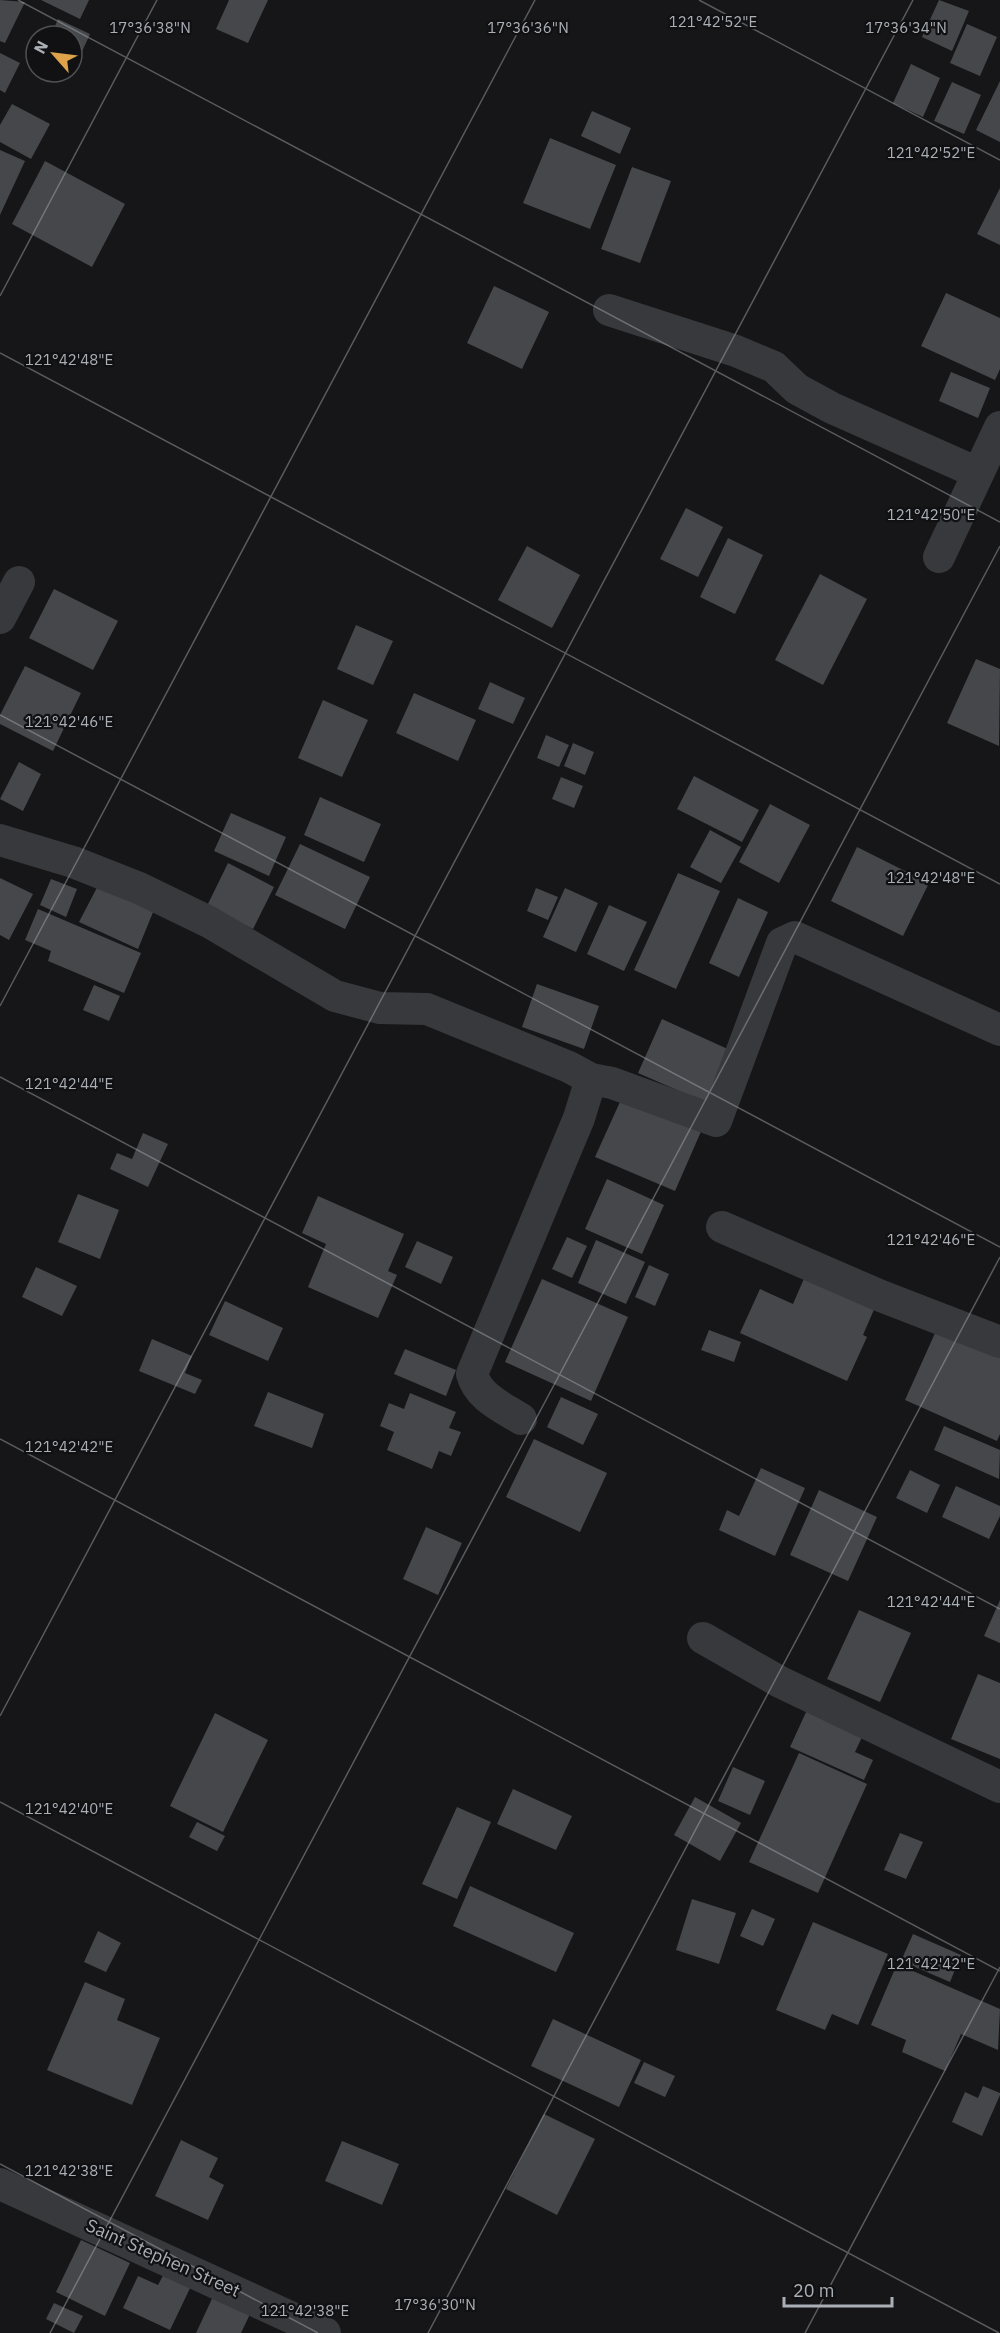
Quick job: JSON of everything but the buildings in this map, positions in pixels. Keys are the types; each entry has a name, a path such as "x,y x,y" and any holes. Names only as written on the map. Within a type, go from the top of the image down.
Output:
{"street":[{"path":"609,310 736,351 774,367 797,389 832,408 978,473"},
{"path":"939,557 1000,427"},
{"path":"0,618 19,582"},
{"path":"0,840 73,862 139,888 209,922 335,996 380,1008 427,1009 569,1067 591,1079 612,1083 716,1121 782,943 795,937 1000,1030"},
{"path":"521,1419 485,1396 475,1385 472,1374 579,1118 591,1079"},
{"path":"722,1227 881,1296 1000,1342"},
{"path":"703,1638 780,1682 1000,1787"},
{"name":"Saint Stephen Street","path":"0,2184 325,2333"}]}
